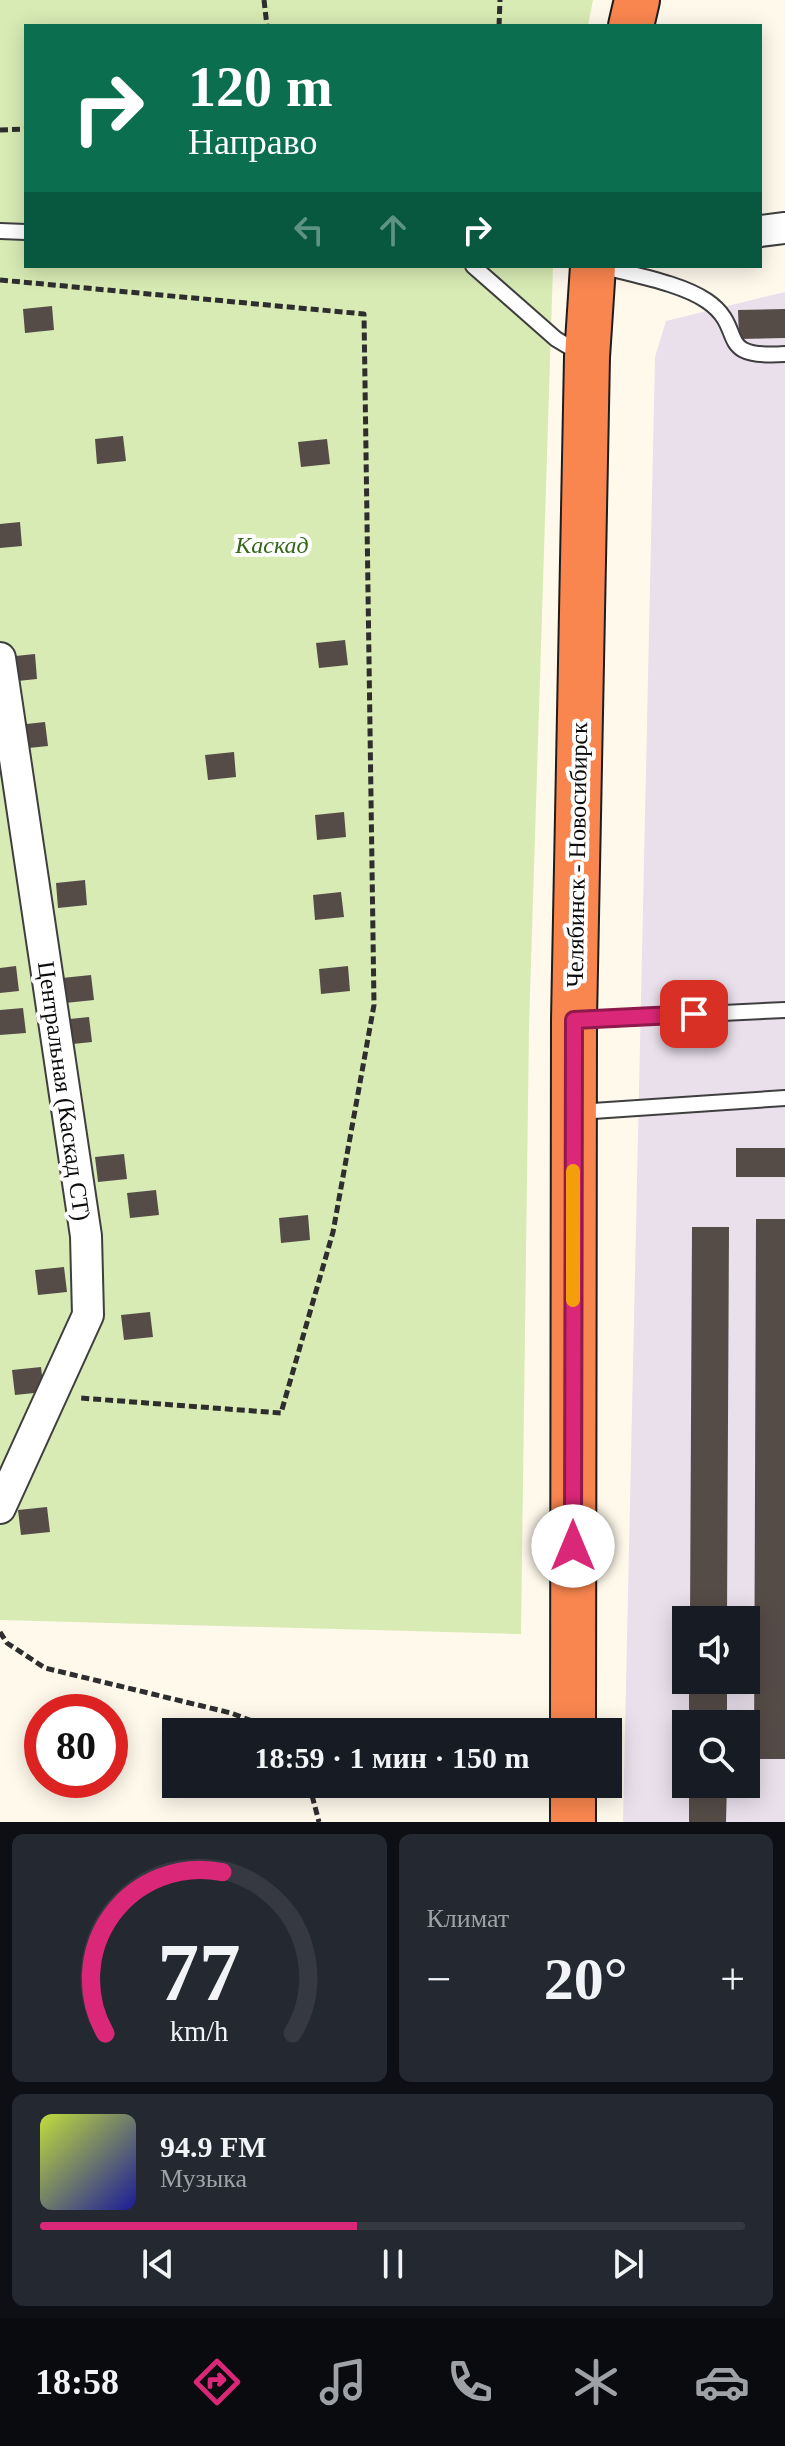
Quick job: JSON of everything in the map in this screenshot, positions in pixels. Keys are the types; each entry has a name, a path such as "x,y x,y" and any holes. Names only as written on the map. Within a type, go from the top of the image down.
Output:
{"highway":[{"path":"631,24 637,0"},
{"name":"Челябинск - Новосибирск","path":"573,1718 574,1020 587,357 593,268"},
{"path":"573,1798 573,1822"}],"street":[{"path":"762,231 785,228"},
{"name":"Центральная (Каскад СТ)","path":"0,658 86,1236 88,1315 0,1508"}],"lane":[{"path":"0,231 24,232"},
{"path":"475,268 556,339 587,357"},
{"path":"608,268 706,301 721,314 734,343 743,351 759,356 785,354"},
{"path":"574,1020 785,1010"},
{"path":"573,1112 785,1098"}],"path":[{"path":"264,0 267,24"},
{"path":"499,24 500,0"},
{"path":"0,130 24,129"},
{"path":"0,280 364,314 374,1005 333,1232 281,1413 51,1396"},
{"path":"0,1632 7,1643 45,1668 244,1718"},
{"path":"313,1798 319,1822"}],"shaded area":[{"path":"785,292 785,1822 623,1822 655,357 666,321"}],"green space":[{"name":"Каскад","path":"0,0 593,0 588,24 24,24 24,268 553,268 529,1027 521,1634 0,1620"}],"building":[{"path":"52,306 54,330 25,333 23,309"},
{"path":"785,309 785,338 739,339 738,310"},
{"path":"123,436 126,461 97,464 95,439"},
{"path":"327,439 330,464 301,467 298,442"},
{"path":"20,522 22,546 0,548 0,524"},
{"path":"345,640 348,665 319,668 316,643"},
{"path":"35,654 37,679 8,682 6,657"},
{"path":"45,722 48,746 19,749 17,725"},
{"path":"234,752 236,777 208,780 205,755"},
{"path":"344,812 346,837 317,840 315,815"},
{"path":"85,880 87,905 58,908 56,883"},
{"path":"341,892 344,917 315,920 313,895"},
{"path":"16,966 19,991 0,993 0,968"},
{"path":"348,966 350,991 321,994 319,969"},
{"path":"91,975 94,1000 65,1003 62,978"},
{"path":"23,1008 26,1033 0,1035 0,1010"},
{"path":"89,1017 92,1042 63,1045 60,1020"},
{"path":"736,1148 785,1148 785,1177 736,1177"},
{"path":"124,1154 127,1179 98,1182 95,1157"},
{"path":"156,1190 159,1215 130,1218 127,1193"},
{"path":"308,1215 310,1240 281,1243 279,1218"},
{"path":"756,1219 785,1219 785,1759 760,1759 760,1710 754,1710 754,1694 760,1694 760,1606 755,1606"},
{"path":"692,1227 729,1227 727,1606 690,1606"},
{"path":"64,1267 67,1292 38,1295 35,1270"},
{"path":"150,1312 153,1337 124,1340 121,1315"},
{"path":"41,1367 44,1392 15,1395 12,1370"},
{"path":"47,1507 50,1532 21,1535 18,1510"},
{"path":"689,1694 727,1694 727,1710 689,1710"},
{"path":"689,1798 727,1798 726,1822 689,1822"}],"slow traffic":[{"path":"573,1171 573,1300"}],"route":[{"path":"573,1546 574,1020 694,1014"}]}
